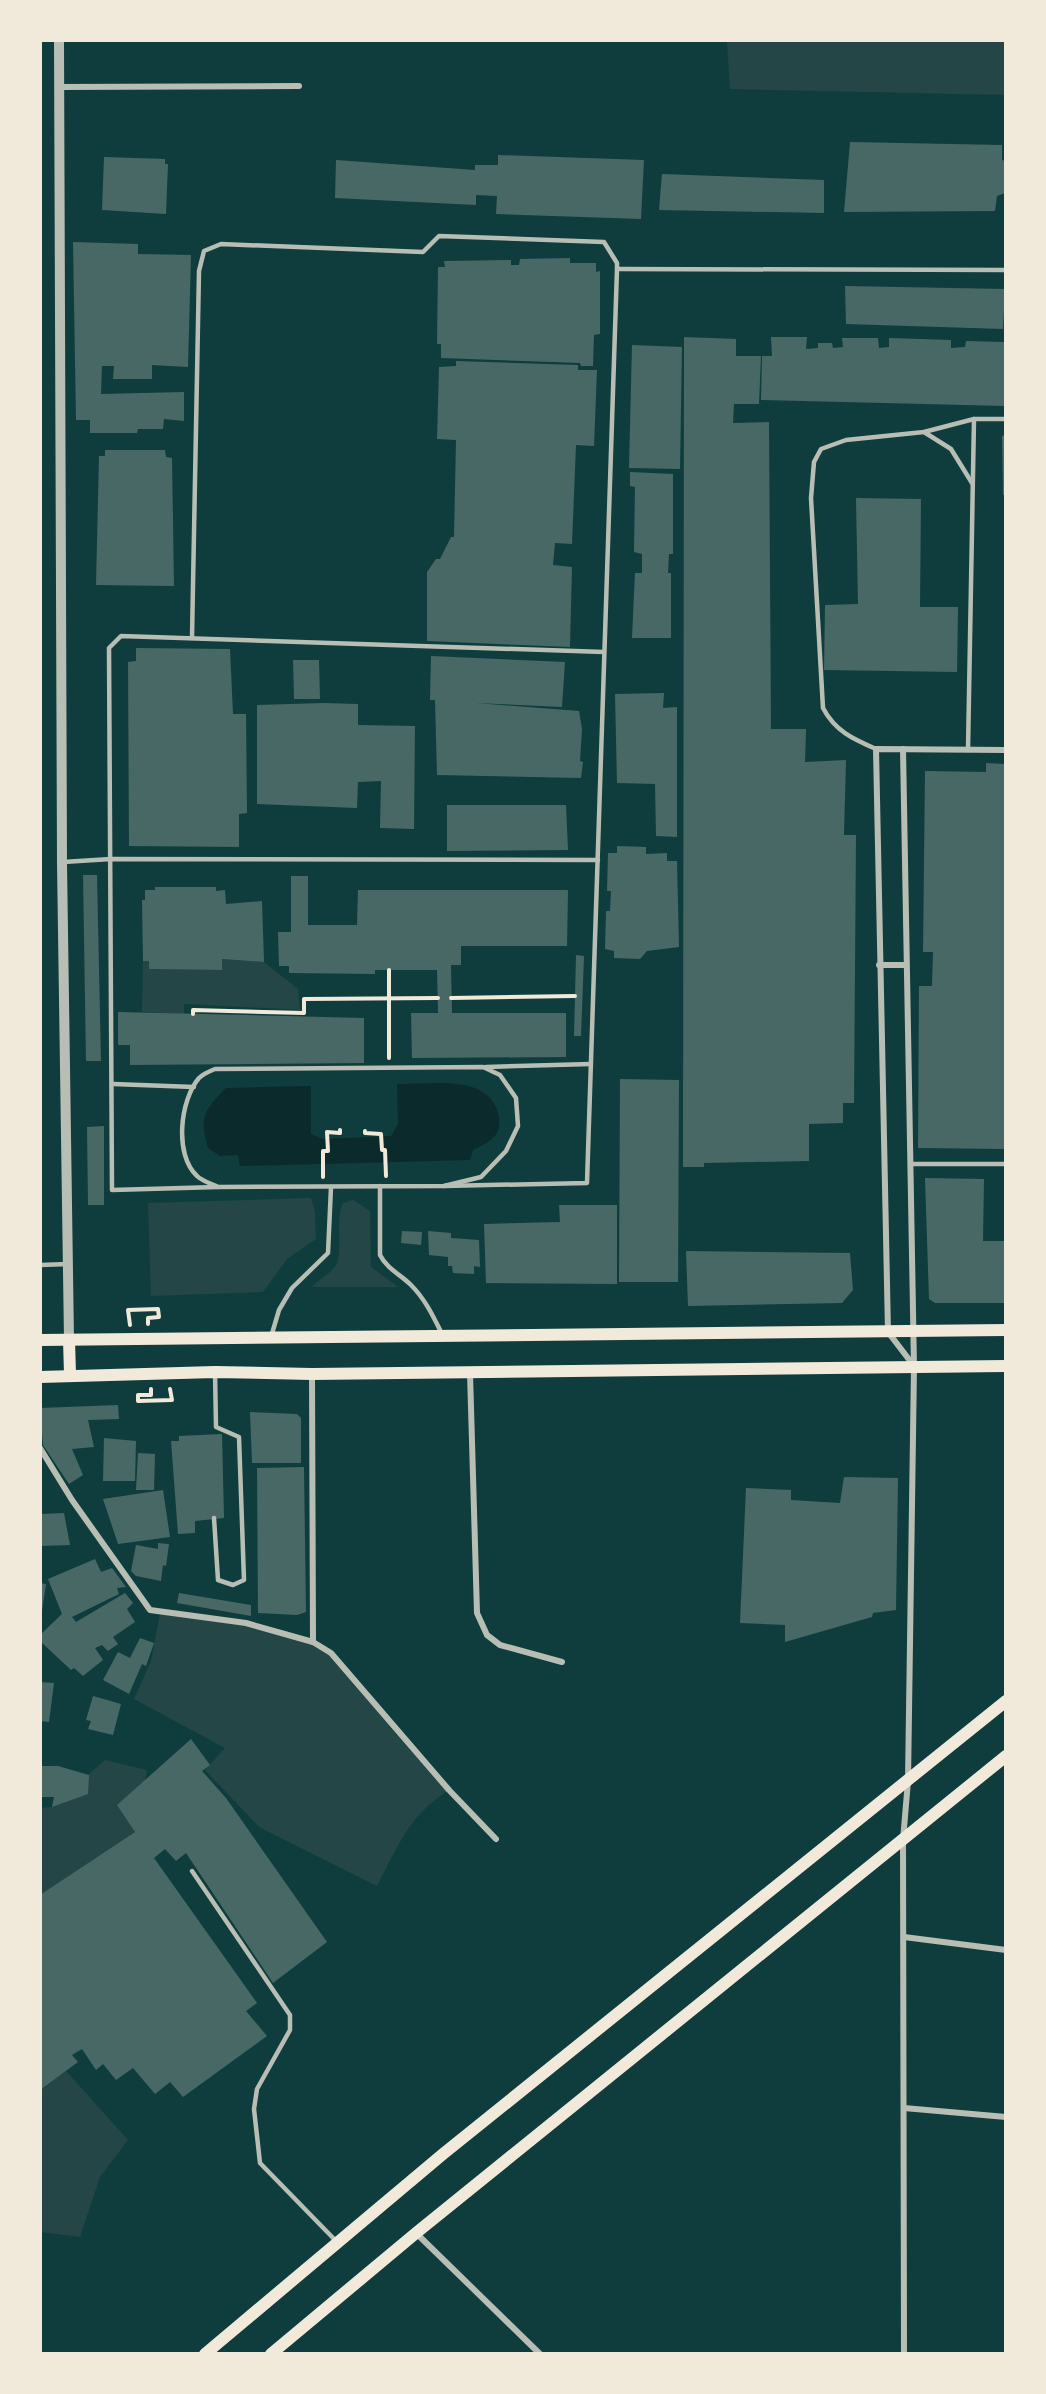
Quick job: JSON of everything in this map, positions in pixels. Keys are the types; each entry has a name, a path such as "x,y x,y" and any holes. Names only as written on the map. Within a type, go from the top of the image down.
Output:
{"main road":[{"path":"40,1340 271,1336 913,1332 1005,1329"},
{"path":"69,1340 70,1374"},
{"path":"40,1377 70,1374 214,1372 312,1374 1005,1366"},
{"path":"205,2354 462,2139 1005,1701"},
{"path":"271,2354 416,2233 1005,1756"}],"street":[{"path":"60,40 62,863 69,1340"},
{"path":"59,87 299,86"},
{"path":"914,1367 888,1332 876,749 1005,750"},
{"path":"903,749 914,1367 908,1780 903,1840 904,2354"},
{"path":"879,965 906,965"},
{"path":"470,1372 477,1613 487,1635 500,1645 562,1662"},
{"path":"312,1374 314,1641"},
{"path":"40,1448 72,1500 150,1610 246,1623 314,1641 331,1653 449,1790 496,1839"},
{"path":"904,1937 1005,1950"},
{"path":"904,2108 1005,2117"},
{"path":"416,2233 540,2354"}],"lane":[{"path":"192,638 199,271 204,251 221,244 423,252 439,236 604,242 617,262 617,269 587,1183 112,1190 109,648 121,636 604,652"},
{"path":"617,269 1005,270"},
{"path":"968,750 974,419"},
{"path":"876,749 848,736 831,723 824,708 811,498 814,462 821,449 846,440 924,432 974,419 1005,419"},
{"path":"924,432 951,448 973,484"},
{"path":"62,863 111,859 598,860"},
{"path":"218,1187 197,1176 186,1161 182,1129 186,1102 194,1087 200,1077 215,1069 591,1064"},
{"path":"444,1186 481,1177 506,1151 518,1126 516,1098 501,1075 483,1067"},
{"path":"113,1084 194,1087"},
{"path":"910,1164 1005,1164"},
{"path":"380,1186 380,1255 385,1264 410,1283 422,1298 443,1335"},
{"path":"271,1336 279,1310 292,1288 328,1252 331,1187"},
{"path":"40,1265 68,1264"},
{"path":"213,1434 216,1427 214,1372"},
{"path":"214,1518 218,1581 233,1585 244,1580 239,1437 216,1427"},
{"path":"192,1871 290,2015 290,2030 257,2089 254,2109 260,2163 338,2243"}],"path":[{"path":"389,970 389,1068"},
{"path":"452,998 575,996"},
{"path":"193,1014 192,1010 304,1013 304,999 438,998"},
{"path":"323,1172 323,1151 328,1151 327,1132 340,1133 340,1130"},
{"path":"365,1131 365,1133 381,1134 386,1168"},
{"path":"128,1310 158,1309 159,1317 148,1318"},
{"path":"151,1395 138,1395 138,1401 172,1400"}],"shaded area":[{"path":"727,41 1005,41 1005,95 730,89"},
{"path":"222,959 264,962 298,989 300,1010 184,1004 184,1014 142,1012 143,961 149,961 149,969 222,970"},
{"path":"397,1084 458,1084 473,1087 485,1093 494,1103 499,1118 496,1135 473,1150 470,1160 240,1166 238,1155 220,1156 208,1148 204,1128 205,1115 226,1088 311,1086 311,1134 323,1139 391,1136 398,1124"},
{"path":"311,1198 315,1211 316,1239 287,1259 263,1292 151,1296 148,1203"},
{"path":"353,1200 370,1211 371,1267 398,1287 312,1287 332,1271 337,1262 340,1210 343,1203"},
{"path":"160,1613 248,1623 270,1628 312,1642 331,1653 449,1790 414,1821 398,1845 377,1886 259,1827 205,1770 225,1748 134,1699 151,1661"},
{"path":"105,1760 147,1770 135,1832 41,1895 41,1808 52,1807"},
{"path":"66,2071 128,2140 100,2177 80,2237 41,2232 40,2089"}],"building":[{"path":"850,142 1002,145 1002,160 1005,161 1005,193 997,196 995,211 844,212"},
{"path":"498,155 644,160 641,219 496,214 497,196 476,195 476,205 335,198 336,160 475,170 475,165 498,165"},
{"path":"104,157 165,159 165,164 168,164 166,214 102,210"},
{"path":"662,174 824,180 824,213 659,210"},
{"path":"73,242 138,244 138,254 191,255 188,367 152,365 152,379 113,379 114,366 102,366 101,394 184,392 184,421 164,419 163,429 138,429 137,433 90,433 90,420 76,420"},
{"path":"570,258 570,263 596,263 596,272 600,271 600,334 594,335 593,366 581,366 580,363 441,358 441,344 437,344 438,267 445,267 444,261 511,260 511,265 519,265 520,259"},
{"path":"845,286 1005,289 1003,329 846,324"},
{"path":"684,337 736,339 736,356 761,356 759,404 734,404 733,423 769,422 771,729 806,729 805,762 846,760 844,835 856,835 854,1103 843,1103 843,1123 809,1124 809,1161 704,1163 704,1167 683,1167"},
{"path":"771,337 807,337 806,349 818,348 818,343 832,343 833,348 843,347 842,338 878,338 879,348 889,347 889,338 951,340 951,348 965,347 966,341 1005,342 1005,406 761,400 762,356 772,356"},
{"path":"632,345 682,347 680,469 629,468"},
{"path":"456,361 578,365 578,370 597,370 594,446 576,445 572,544 555,543 553,565 572,567 570,647 427,641 427,572 436,559 440,559 451,537 454,537 456,440 437,439 439,367 456,366"},
{"path":"1005,435 1005,495 1003,495 1002,436"},
{"path":"105,450 165,450 166,457 172,458 174,586 96,585 99,456 105,456"},
{"path":"630,472 673,474 673,554 669,554 668,573 671,573 671,638 632,638 635,573 642,573 642,554 634,552 635,487 630,486"},
{"path":"856,498 921,499 920,607 958,607 957,672 824,670 825,605 858,604"},
{"path":"136,648 230,649 233,714 246,714 247,813 239,814 239,847 129,846 128,662 136,661"},
{"path":"431,656 565,662 562,707 476,703 579,711 582,729 580,761 583,762 581,778 437,775 435,700 430,700"},
{"path":"293,660 319,660 320,699 294,699"},
{"path":"664,693 663,708 677,707 677,837 656,836 655,784 617,783 615,694"},
{"path":"358,704 358,725 415,726 414,829 380,828 381,781 358,782 357,808 257,804 257,705"},
{"path":"986,763 1005,764 1005,1149 918,1148 919,986 932,986 933,952 923,952 925,771 986,772"},
{"path":"447,805 566,805 568,850 447,851"},
{"path":"617,846 646,847 646,854 667,853 667,861 677,861 679,947 647,951 640,959 614,958 614,951 605,949 606,911 610,911 611,891 607,891 608,853 617,853"},
{"path":"83,875 97,875 101,1061 86,1061"},
{"path":"291,876 308,876 308,925 357,925 358,890 568,890 567,946 461,946 461,965 451,965 452,1013 566,1013 566,1057 412,1058 411,1013 438,1013 437,970 375,970 375,974 289,973 289,966 279,966 278,932 291,932"},
{"path":"155,887 216,887 216,891 225,890 226,904 262,901 264,962 222,959 222,970 149,969 149,961 143,961 142,900 145,900 145,890 155,890"},
{"path":"576,955 584,956 581,1036 574,1036"},
{"path":"118,1012 364,1018 364,1063 130,1065 130,1045 118,1045"},
{"path":"620,1079 679,1080 678,1282 619,1282"},
{"path":"104,1126 104,1205 88,1205 87,1127"},
{"path":"925,1178 984,1179 983,1241 1005,1241 1005,1303 935,1303 929,1299"},
{"path":"559,1205 617,1205 617,1284 486,1283 484,1224 560,1222"},
{"path":"402,1231 422,1232 421,1245 401,1243"},
{"path":"428,1231 451,1233 451,1238 479,1240 480,1267 474,1266 474,1274 453,1273 452,1266 448,1266 448,1257 429,1255"},
{"path":"686,1251 850,1253 853,1290 842,1303 688,1306"},
{"path":"118,1405 119,1419 88,1420 94,1447 72,1449 83,1475 69,1484 43,1445 40,1408"},
{"path":"250,1412 297,1414 301,1418 301,1463 252,1463"},
{"path":"222,1434 224,1518 195,1521 195,1533 178,1534 171,1441 179,1441 179,1436"},
{"path":"104,1438 136,1441 135,1481 103,1481"},
{"path":"138,1453 155,1454 154,1490 136,1490"},
{"path":"304,1467 306,1612 297,1615 258,1613 257,1468"},
{"path":"844,1477 898,1478 896,1610 873,1613 872,1617 785,1642 785,1625 740,1623 746,1488 791,1490 791,1500 840,1503"},
{"path":"163,1490 170,1537 118,1544 103,1499"},
{"path":"64,1513 70,1545 40,1546 40,1514"},
{"path":"158,1543 169,1544 161,1581 136,1576 131,1571 136,1545 158,1549"},
{"path":"95,1559 101,1572 112,1568 126,1587 117,1588 119,1594 72,1617 76,1622 125,1593 133,1603 127,1609 135,1622 113,1637 118,1644 108,1651 102,1645 95,1648 103,1660 83,1676 74,1668 71,1670 40,1641 40,1635 62,1614 48,1579"},
{"path":"40,1583 46,1584 42,1611 40,1611"},
{"path":"179,1593 251,1605 251,1616 177,1603"},
{"path":"140,1638 154,1643 146,1666 142,1664 129,1694 103,1680 118,1652 130,1658"},
{"path":"40,1682 54,1683 49,1722 40,1721"},
{"path":"93,1696 121,1704 113,1735 88,1729 91,1721 86,1720"},
{"path":"191,1739 210,1765 202,1771 226,1798 327,1942 273,1983 186,1853 176,1861 165,1849 154,1858 257,2003 246,2011 267,2036 183,2097 170,2082 155,2094 133,2068 116,2080 103,2064 96,2070 82,2049 72,2055 78,2062 40,2090 40,1895 135,1832 117,1805"},
{"path":"40,1766 58,1766 89,1775 88,1794 52,1807 54,1797 40,1797"}]}
